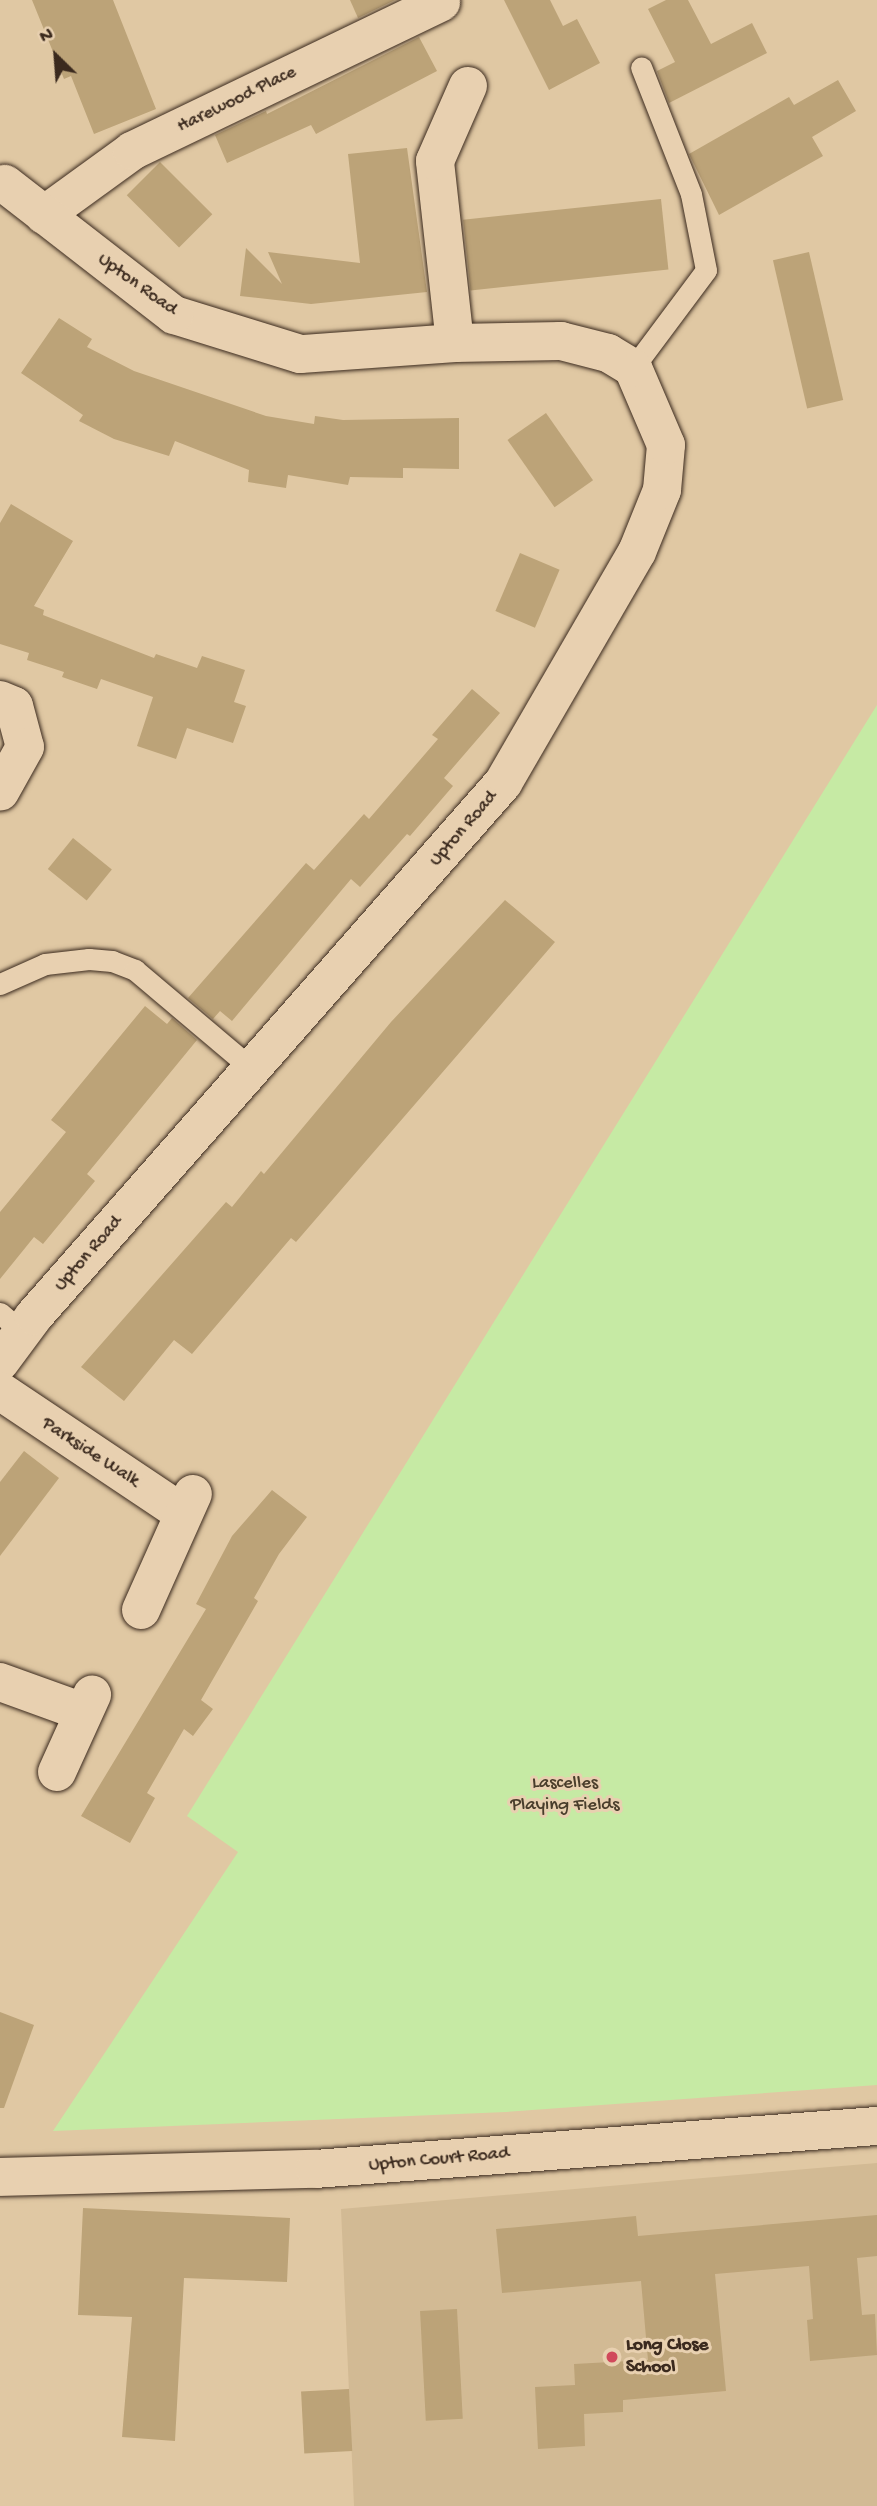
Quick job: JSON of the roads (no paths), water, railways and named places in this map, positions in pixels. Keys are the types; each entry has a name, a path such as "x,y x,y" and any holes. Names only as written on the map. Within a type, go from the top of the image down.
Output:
{"street":[{"name":"Harewood Place","path":"44,215 132,151 441,2"},
{"path":"455,343 435,161 468,86"},
{"name":"Upton Road","path":"5,184 174,316 300,354 455,343 561,341 608,353 633,368 666,446 662,490 637,552 503,783 253,1069 7,1336"},
{"path":"0,700 15,706 25,747 0,792"},
{"name":"Parkside Walk","path":"0,1391 187,1504 141,1610"},
{"path":"0,1682 88,1703 57,1772"},
{"name":"Upton Court Road","path":"0,2176 315,2169 877,2126"}],"lane":[{"path":"633,368 706,270 691,194 641,67"},
{"path":"0,984 45,964 89,959 112,961 135,970 253,1069"}],"place":[{"name":"Long Close School","path":"612,2357"}],"park label":[{"name":"Lascelles Playing Fields","path":"565,1795"}]}
